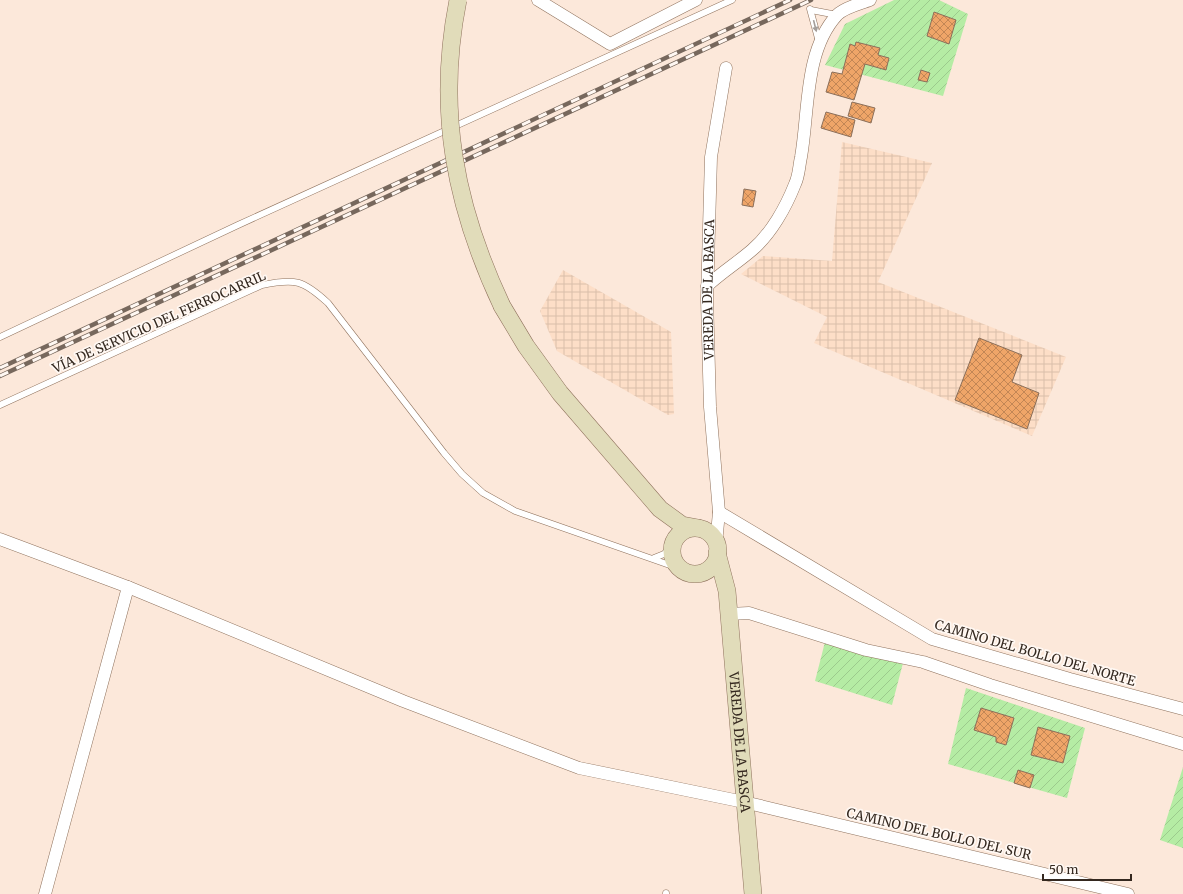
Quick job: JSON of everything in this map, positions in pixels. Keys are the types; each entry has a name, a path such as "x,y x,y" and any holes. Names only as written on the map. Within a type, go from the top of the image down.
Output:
{"street":[{"path":"458,0 453,26 450,75 450,112 454,163 477,247 502,306 526,346 556,387 660,509 682,525 701,529 709,533 717,548 712,566 699,573"},
{"path":"538,0 610,44 696,0"},
{"path":"707,286 722,272 753,250 770,231 796,183 807,116 811,76 819,42 838,15 845,10 870,0"},
{"name":"VEREDA DE LA BASCA","path":"726,68 711,157 707,286 710,407 719,512 717,548 727,591 753,894"},
{"path":"660,509 669,527 674,561 681,569 690,573 699,573 716,579 727,591"},
{"path":"673,546 680,534 685,530 701,529 714,521 719,512"},
{"name":"CAMINO DEL BOLLO DEL NORTE","path":"719,512 932,639 1062,677 1183,709"},
{"name":"CAMINO DEL BOLLO DEL SUR","path":"0,539 128,587 403,701 579,768 744,802 1128,894"},
{"path":"45,894 128,587"},
{"path":"729,614 749,613 866,650 923,662 990,685 1183,744"}],"lane":[{"path":"0,337 245,222 732,0"},
{"path":"819,42 810,10 838,15"},
{"name":"VÍA DE SERVICIO DEL FERROCARRIL","path":"0,406 262,285 283,280 300,282 314,290 328,303 444,453 462,474 483,492 515,511 654,558 681,569"},
{"path":"654,558 664,554 673,546"}],"shaded area":[{"path":"842,142 932,163 878,282 1066,357 1032,436 814,343 827,317 741,274 763,256 832,261"},
{"path":"563,270 671,332 674,414 668,415 557,351 540,311"}],"green space":[{"path":"894,0 939,0 968,14 943,96 825,65 845,24"},
{"path":"825,642 903,663 892,705 815,681"},
{"path":"966,688 1085,728 1067,798 948,764"},
{"path":"1183,767 1183,848 1160,840"}],"building":[{"path":"934,12 956,20 949,44 927,36"},
{"path":"856,42 880,48 878,55 889,58 886,70 865,64 854,100 826,92 832,72 842,74 850,44 855,46"},
{"path":"921,70 930,73 927,82 918,80"},
{"path":"852,102 875,108 871,123 848,116"},
{"path":"826,112 855,120 851,137 821,128"},
{"path":"744,189 756,191 753,207 742,205"},
{"path":"979,338 1022,355 1012,382 1039,393 1027,429 955,400"},
{"path":"981,708 1014,718 1006,745 996,742 996,737 974,730"},
{"path":"1038,727 1070,736 1063,763 1031,755"},
{"path":"1018,770 1034,775 1030,788 1014,783"}],"railway":[{"path":"0,368 790,0"},
{"path":"0,376 811,0"}]}
